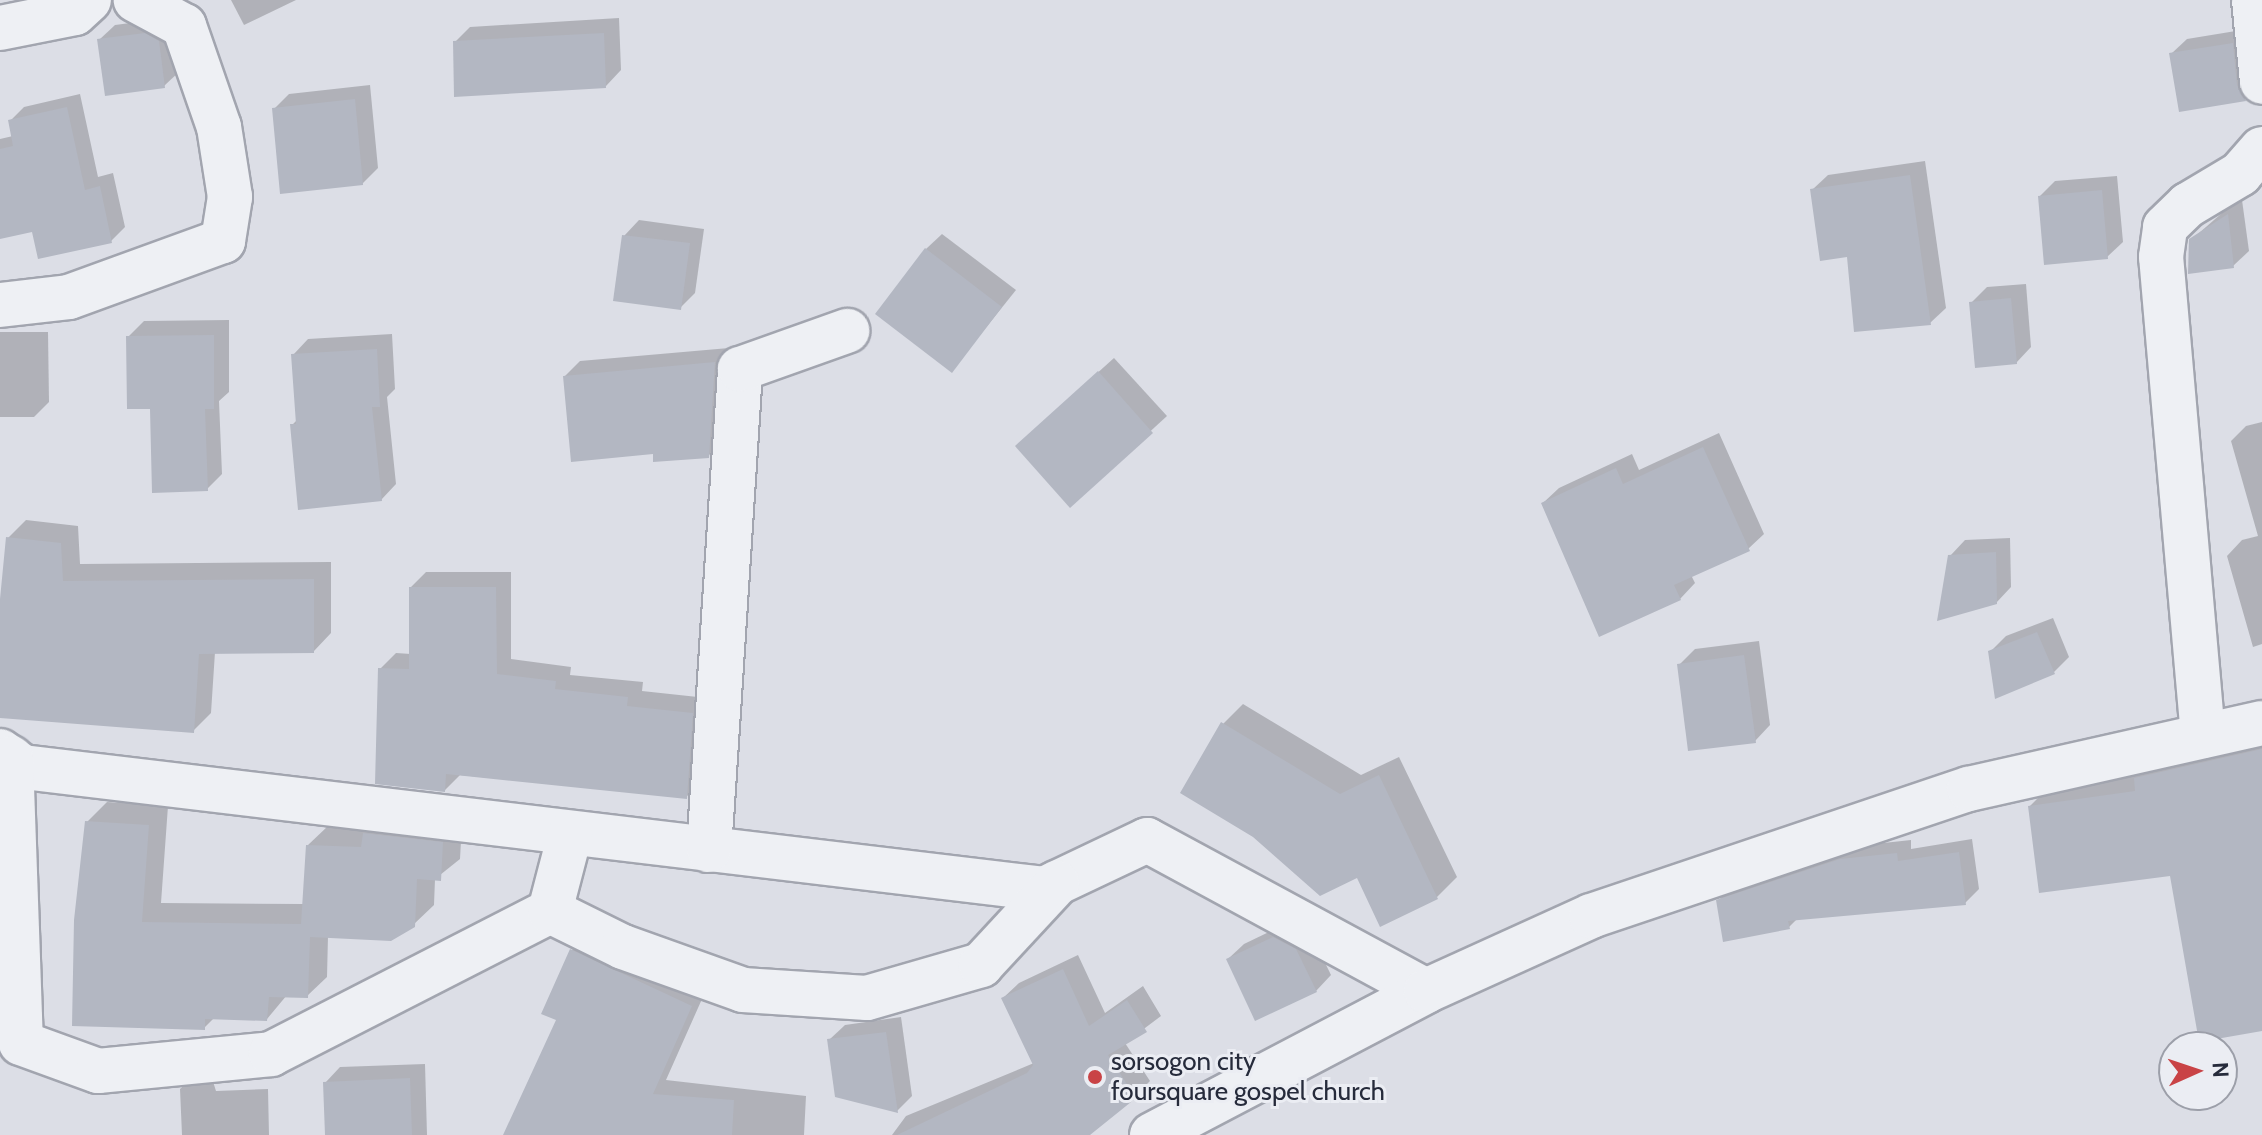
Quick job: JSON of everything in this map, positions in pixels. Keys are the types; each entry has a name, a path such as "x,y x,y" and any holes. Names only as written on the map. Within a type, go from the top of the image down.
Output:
{"street":[{"path":"0,28 75,13 89,0"},
{"path":"0,305 69,297 223,241 230,197 219,127 184,26 136,0"},
{"path":"2254,0 2262,82"},
{"path":"2203,736 2161,257 2165,227 2188,205 2240,174 2262,149"},
{"path":"709,850 740,369 847,331"},
{"path":"1152,1135 1426,991 1591,916 1969,789 2262,723"},
{"path":"5,754 23,767 1044,889 1147,840 1426,991"},
{"path":"5,754 21,1043 98,1071 271,1054 550,911 570,834"},
{"path":"550,911 623,947 743,990 867,998 981,965 1057,883"}],"building":[{"path":"145,33 159,41 165,88 105,96 97,39"},
{"path":"604,33 606,88 454,97 453,41"},
{"path":"2233,43 2237,85 2246,101 2179,112 2169,53"},
{"path":"355,99 363,185 280,194 272,108"},
{"path":"67,107 85,190 100,186 112,243 38,259 32,232 0,239 0,149 13,146 8,120"},
{"path":"1910,175 1931,325 1854,332 1847,257 1820,261 1810,189"},
{"path":"2102,190 2108,259 2044,265 2038,196"},
{"path":"2228,214 2234,268 2188,274 2189,239"},
{"path":"622,235 690,243 681,310 613,301"},
{"path":"925,248 1002,307 952,373 875,314"},
{"path":"2011,298 2017,364 1975,368 1969,302"},
{"path":"214,335 214,409 205,409 208,491 152,493 150,409 127,409 126,336"},
{"path":"377,349 380,407 372,407 382,501 298,510 290,424 296,424 291,354"},
{"path":"715,362 709,458 653,462 653,454 571,462 563,376"},
{"path":"1098,371 1153,433 1070,508 1015,446"},
{"path":"1703,447 1750,551 1674,585 1681,600 1599,637 1541,503 1616,468 1623,484"},
{"path":"6,537 61,543 63,581 314,579 314,653 199,654 194,733 0,718 0,599"},
{"path":"1996,552 1997,604 1937,621 1948,555"},
{"path":"409,587 496,587 497,674 556,681 555,689 628,697 627,706 693,713 687,799 446,774 445,792 375,784 378,668 409,669"},
{"path":"2037,632 2055,674 1995,699 1988,651"},
{"path":"1744,655 1756,743 1688,751 1677,664"},
{"path":"1221,722 1340,794 1379,775 1438,899 1380,927 1357,878 1320,896 1253,837 1180,793"},
{"path":"2262,749 2262,1031 2238,1035 2238,1031 2197,1031 2170,876 2039,893 2028,806 2135,791 2134,778"},
{"path":"85,821 149,825 142,922 301,924 306,845 361,847 363,833 443,842 441,881 417,879 415,927 391,941 310,937 308,998 269,997 267,1021 205,1019 205,1030 72,1026 74,920"},
{"path":"1959,852 1966,905 1788,921 1790,929 1723,942 1716,900 1840,859 1897,853 1898,861"},
{"path":"1273,937 1296,949 1317,992 1255,1021 1226,959"},
{"path":"570,949 692,1006 653,1094 734,1100 732,1135 503,1135 556,1020 541,1014"},
{"path":"1063,969 1089,1026 1127,1000 1147,1032 1108,1055 1136,1098 1090,1135 897,1135 1027,1073 1033,1065 1001,998"},
{"path":"886,1032 898,1113 835,1097 827,1039"},
{"path":"410,1078 412,1135 325,1135 323,1082"}],"place":[{"name":"sorsogon city foursquare gospel church","path":"1095,1077"}]}
